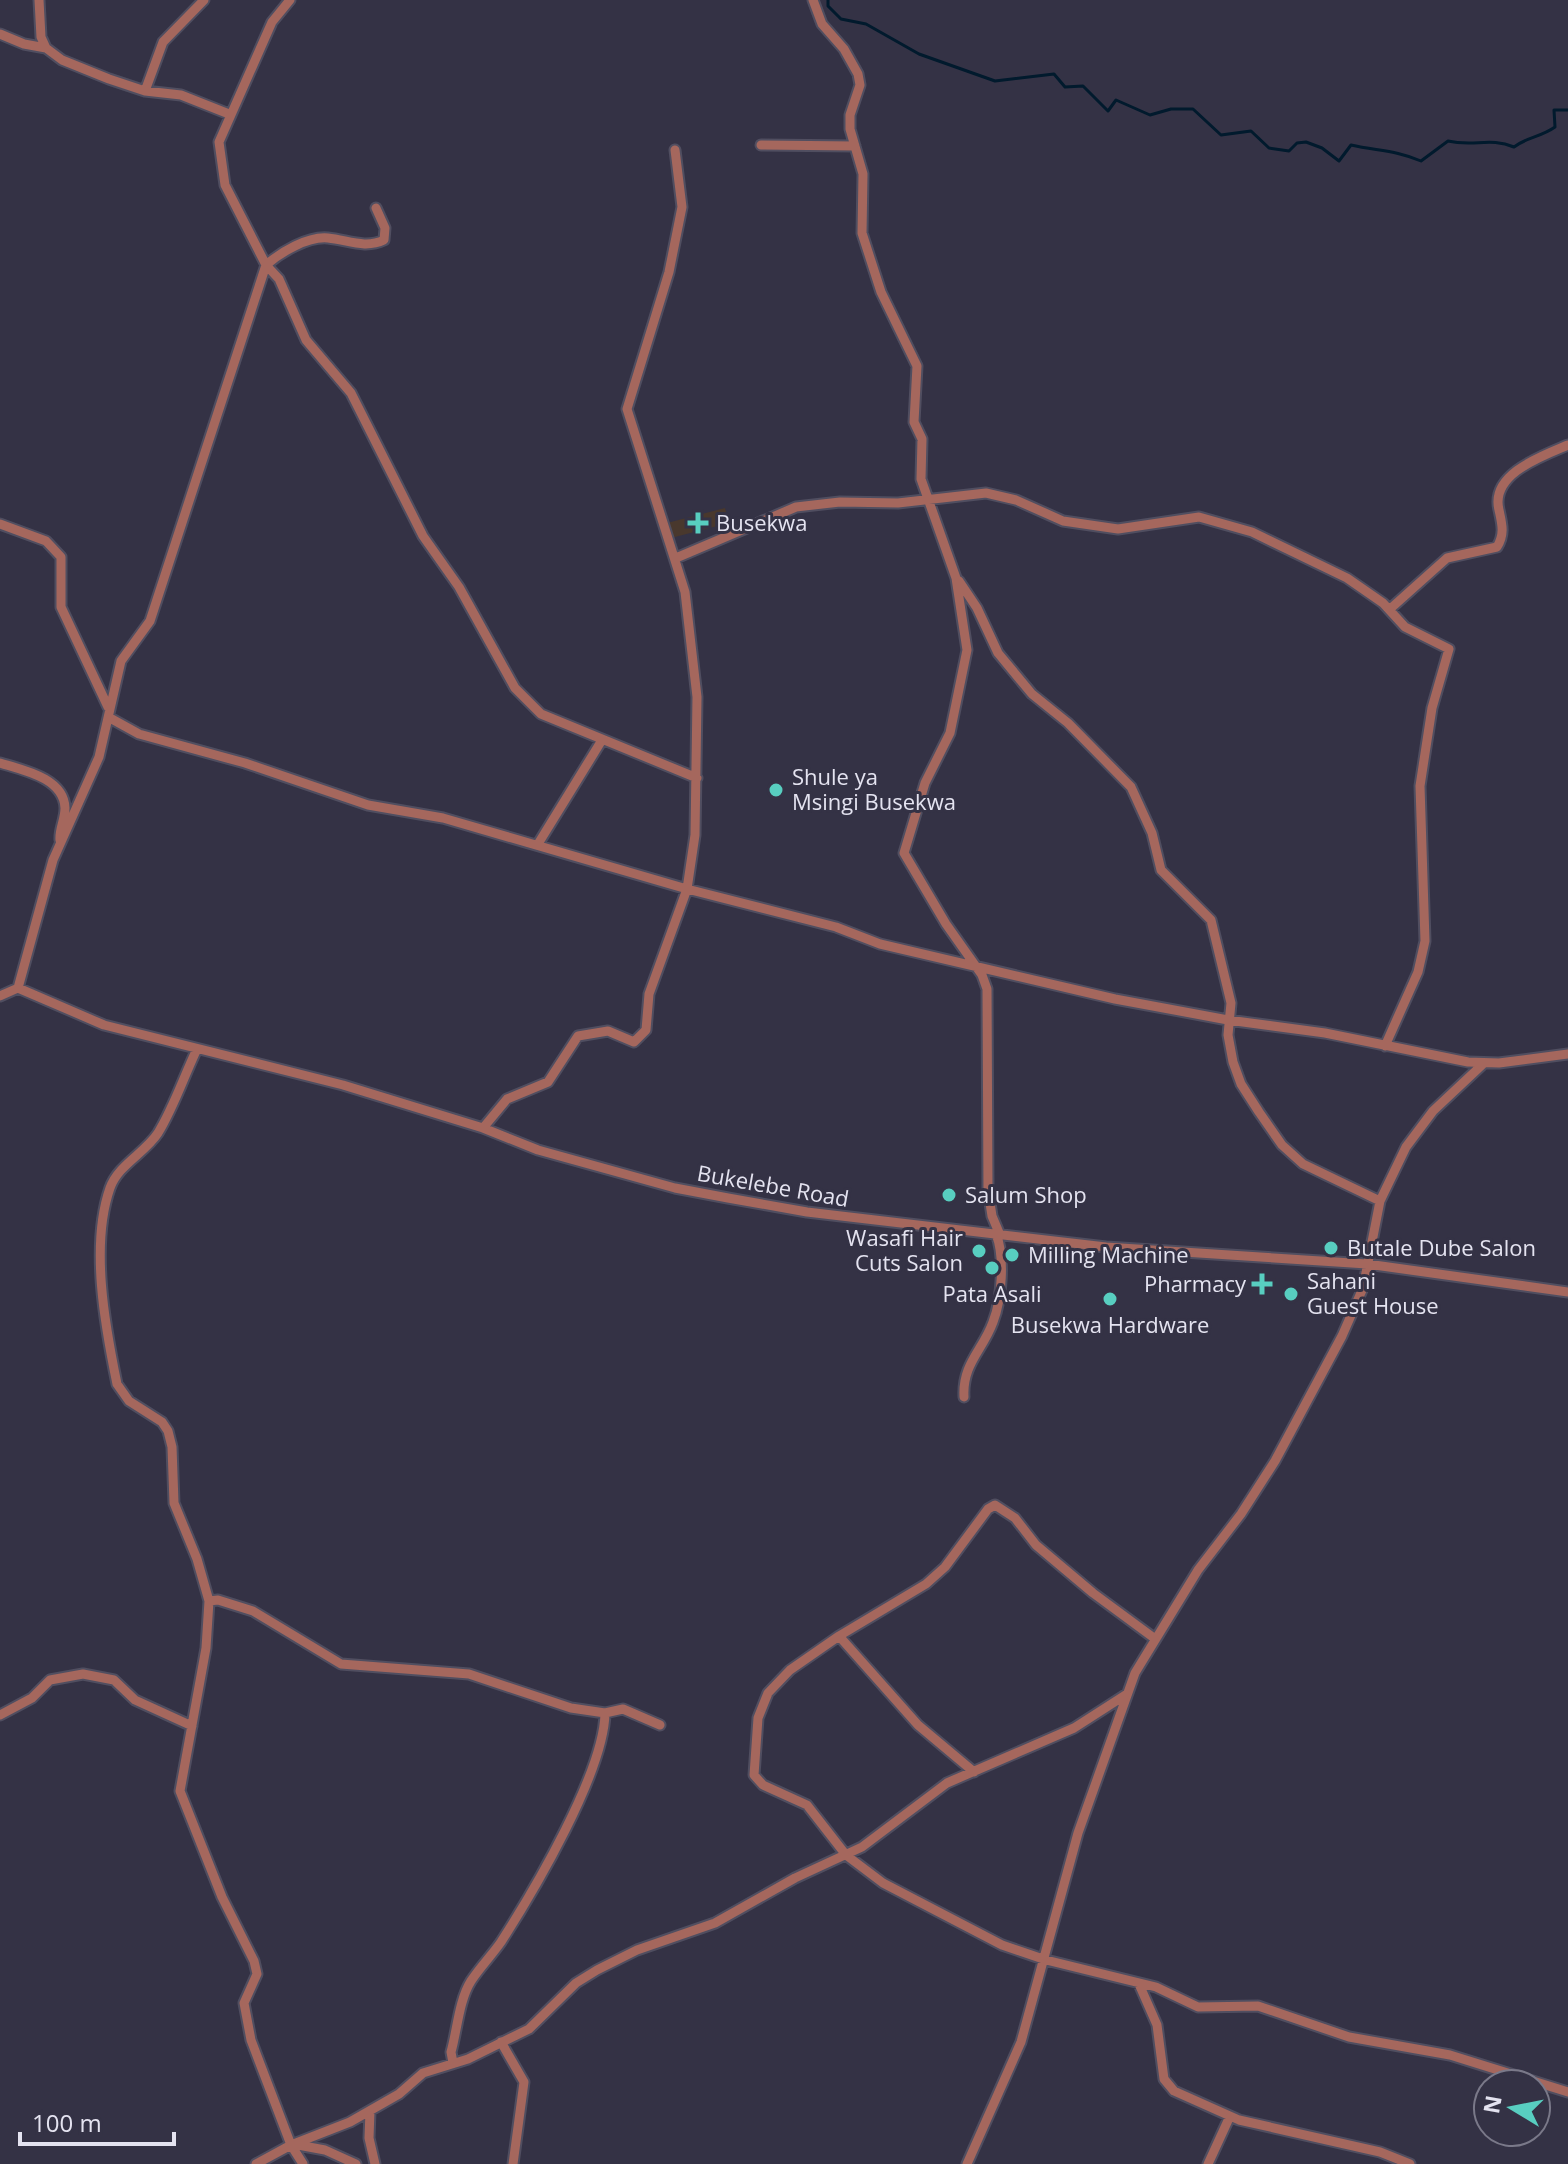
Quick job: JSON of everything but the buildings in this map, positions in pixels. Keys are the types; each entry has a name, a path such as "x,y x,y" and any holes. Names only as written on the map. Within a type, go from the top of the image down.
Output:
{"street":[{"path":"39,0 39,26 46,48"},
{"path":"145,91 163,42 204,0"},
{"path":"290,0 272,22 219,142 225,185 266,265 290,300 306,340 351,393 423,536 459,587 515,688 541,714 697,778"},
{"path":"813,0 822,24 844,49 858,74 860,85 850,115 863,174 860,206 865,250 881,292 909,343 919,373 914,422 922,439 921,479 956,578 966,663 950,733 925,783 904,853 946,924 975,964 987,989 988,1190 1000,1249 997,1309 990,1329 967,1368 964,1397"},
{"path":"0,34 24,44 46,48 62,60 145,91 181,95 229,114"},
{"path":"761,145 855,146"},
{"path":"483,1128 507,1099 548,1082 578,1036 608,1031 634,1042 643,1036 648,1020 649,994 687,889 695,835 697,778 696,684 691,632 676,558 627,409 669,272 682,207 675,150"},
{"path":"60,844 86,791 110,714 121,661 150,621 266,265 282,251 324,238 367,245 384,240 385,228 376,208"},
{"path":"1390,609 1447,558 1497,547 1503,532 1497,498 1501,487 1526,465 1568,445"},
{"path":"676,558 796,507 840,502 898,503 971,493 1001,496 1063,521 1118,529 1192,517 1208,519 1274,541 1347,578 1390,609 1405,627 1449,649 1432,708 1420,786 1425,941 1418,972 1385,1046"},
{"path":"0,524 46,541 61,557 61,607 110,714 139,734 245,763 368,805 443,818 687,889 822,923 880,944 1115,999 1483,1064 1568,1054"},
{"path":"956,578 977,608 998,653 1032,694 1068,723 1131,787 1152,833 1161,870 1211,920 1231,1003 1229,1046 1241,1084 1282,1145 1303,1164 1380,1201"},
{"path":"538,844 602,740"},
{"path":"0,763 22,769 57,788 65,805 60,844 18,988 0,996"},
{"name":"Bukelebe Road","path":"18,988 104,1025 343,1085 483,1128 538,1150 675,1188 807,1212 1106,1247 1367,1264 1568,1292"},
{"path":"197,1049 158,1132 123,1168 109,1189 103,1231 101,1304 117,1384 123,1395 162,1422 168,1431 172,1447 174,1503 197,1559 209,1601 206,1648 180,1777 181,1801 222,1897 254,1961 257,1974 244,1997 246,2017 303,2164"},
{"path":"967,2164 1021,2042 1046,1960 1078,1833 1127,1694 1154,1638 1198,1570 1241,1514 1289,1437 1352,1318 1380,1201 1418,1130 1483,1064"},
{"path":"1154,1638 1048,1555 1015,1518 997,1505 988,1509 945,1567 926,1584 839,1636 790,1670 768,1693 758,1718 752,1765 758,1781 807,1805 846,1855 899,1893 989,1940 1046,1960 1163,1990 1198,2007 1258,2006 1349,2037 1450,2055 1568,2092"},
{"path":"209,1601 218,1600 253,1611 341,1664 469,1674 561,1705 605,1713 623,1709 660,1725"},
{"path":"839,1636 918,1725 974,1772"},
{"path":"0,1715 32,1698 50,1680 83,1674 114,1680 135,1700 192,1726"},
{"path":"256,2164 293,2144 334,2131 399,2094 423,2073 453,2063 539,2023 576,1983 609,1963 664,1940 695,1932 846,1855 878,1837 932,1792 1074,1728 1127,1694"},
{"path":"453,2063 451,2052 471,1981 501,1941 550,1856 594,1767 603,1740 605,1713"},
{"path":"1139,1984 1157,2025 1161,2068 1167,2084 1174,2091 1230,2116 1320,2141 1380,2152 1410,2164"},
{"path":"501,2042 524,2082 513,2164"},
{"path":"370,2111 369,2138 375,2164"},
{"path":"1208,2164 1230,2116"},
{"path":"293,2144 325,2150 356,2164"}],"shaded area":[{"name":"Busekwa","path":"725,508 729,523 671,538 667,523"}],"waterway":[{"path":"828,0 828,6 841,19 866,24 919,54 995,81 1054,74 1065,87 1083,86 1108,111 1116,100 1150,115 1171,109 1193,109 1221,135 1251,131 1269,148 1289,151 1297,143 1306,142 1322,148 1339,161 1351,145 1421,161 1448,141 1497,143 1514,147 1555,127 1554,110 1568,110"}],"place":[{"name":"Busekwa","path":"698,523"},
{"name":"Shule ya Msingi Busekwa","path":"776,790"},
{"name":"Salum Shop","path":"949,1195"},
{"name":"Butale Dube Salon","path":"1331,1248"},
{"name":"Wasafi Hair Cuts Salon","path":"979,1251"},
{"name":"Milling Machine","path":"1012,1255"},
{"name":"Pata Asali","path":"992,1268"},
{"name":"Pharmacy","path":"1262,1284"},
{"name":"Sahani Guest House","path":"1291,1294"},
{"name":"Busekwa Hardware","path":"1110,1299"}]}
